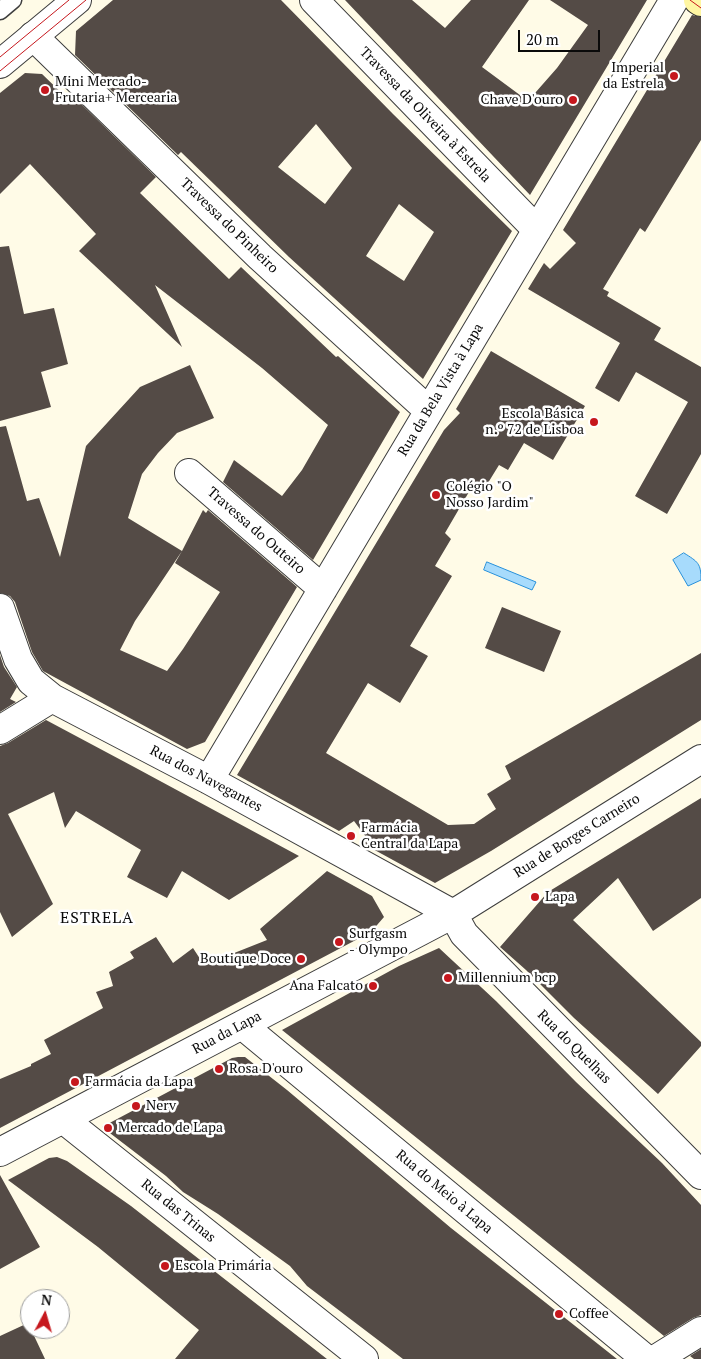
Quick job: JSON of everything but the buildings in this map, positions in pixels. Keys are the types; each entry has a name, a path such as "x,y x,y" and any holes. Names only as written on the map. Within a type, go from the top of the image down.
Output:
{"street":[{"path":"0,64 77,0"},
{"name":"Travessa da Oliveira à Estrela","path":"314,0 537,230"},
{"name":"Rua da Bela Vista à Lapa","path":"208,780 674,0"},
{"name":"Travessa do Pinheiro","path":"33,36 260,257 429,410"},
{"name":"Travessa do Outeiro","path":"189,473 323,589"},
{"name":"Rua dos Navegantes","path":"0,608 18,659 31,681 52,698 208,780 453,914"},
{"path":"0,730 52,698"},
{"name":"Rua de Borges Carneiro","path":"453,914 701,759"},
{"name":"Rua da Lapa","path":"0,1152 453,914"},
{"name":"Rua do Quelhas","path":"453,914 464,934 701,1175"},
{"name":"Rua do Meio à Lapa","path":"242,1025 646,1359"},
{"name":"Rua das Trinas","path":"63,1119 364,1359"},
{"path":"656,1359 701,1331"}],"lane":[{"path":"0,11 13,0"}],"water":[{"path":"684,553 696,561 700,570 701,580 688,586 673,560"},
{"path":"487,562 536,582 532,590 484,570"}],"tram line":[{"path":"0,57 69,0"},
{"path":"0,71 86,0"},
{"path":"690,0 701,8"}],"place":[{"name":"Imperial da Estrela","path":"674,76"},
{"name":"Mini Mercado- Frutaria+ Mercearia","path":"45,90"},
{"name":"Chave D'ouro","path":"573,100"},
{"name":"Escola Básica n.º 72 de Lisboa","path":"594,422"},
{"name":"Colégio \"O Nosso Jardim\"","path":"436,495"},
{"name":"Farmácia Central da Lapa","path":"351,836"},
{"name":"Lapa","path":"535,897"},
{"name":"Surfgasm - Olympo","path":"339,942"},
{"name":"Boutique Doce","path":"301,959"},
{"name":"Millennium bcp","path":"448,978"},
{"name":"Ana Falcato","path":"373,986"},
{"name":"Rosa D'ouro","path":"219,1069"},
{"name":"Farmácia da Lapa","path":"75,1082"},
{"name":"Nerv","path":"136,1106"},
{"name":"Mercado de Lapa","path":"108,1128"},
{"name":"Escola Primária","path":"165,1266"},
{"name":"Coffee","path":"559,1314"}],"district":[{"name":"ESTRELA","path":"97,918"}]}
